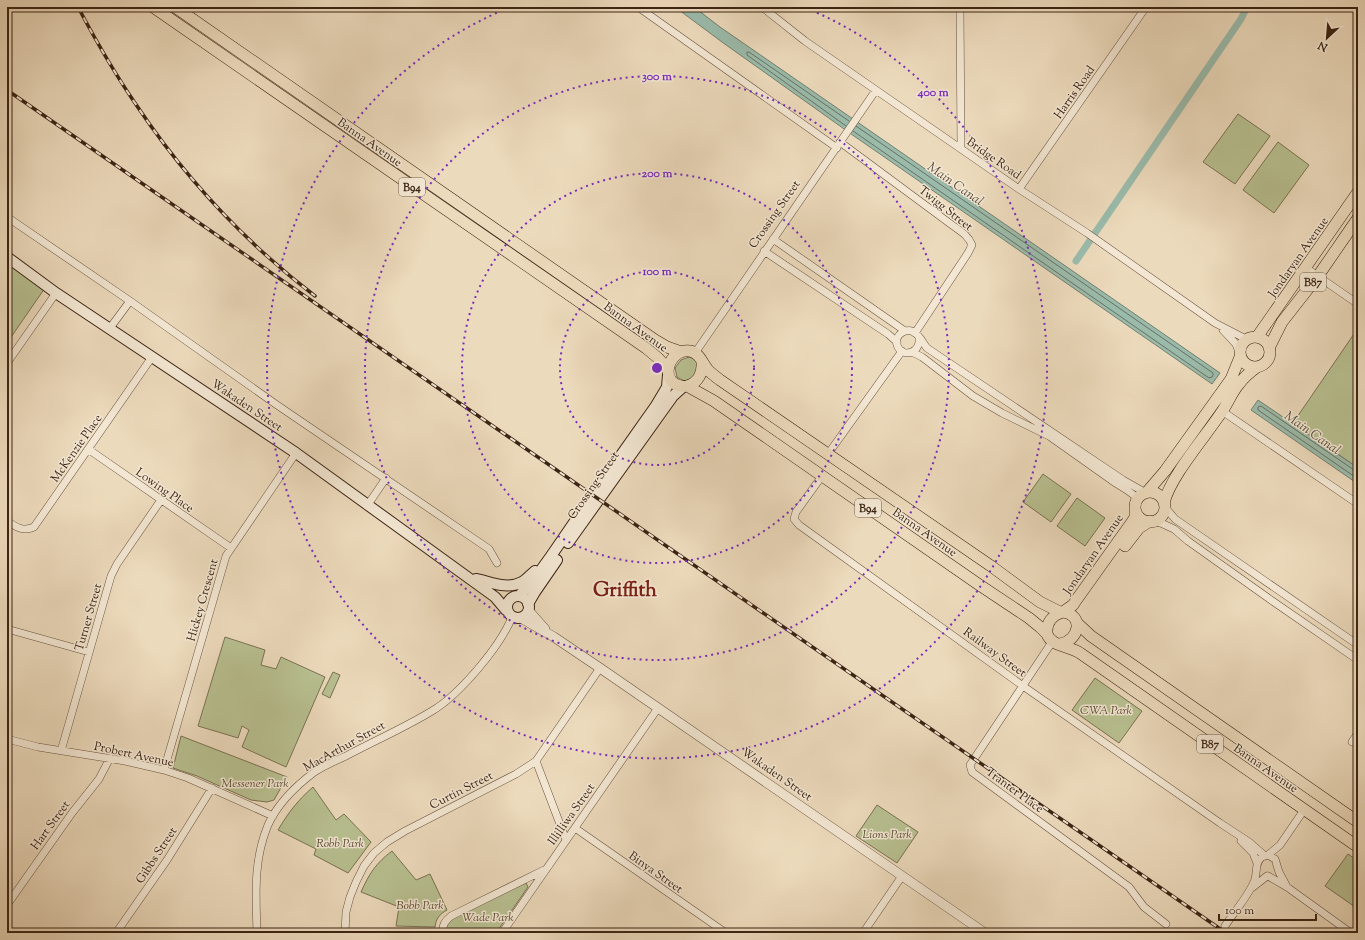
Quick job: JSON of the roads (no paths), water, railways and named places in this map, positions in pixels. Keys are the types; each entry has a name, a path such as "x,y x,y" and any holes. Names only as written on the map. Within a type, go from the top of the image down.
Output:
{"main road":[{"name":"Banna Avenue","path":"153,7 646,348 658,358 668,372"},
{"name":"Banna Avenue","path":"175,7 655,340 667,347 681,352"},
{"path":"168,18 175,7"},
{"name":"Jondaryan Avenue","path":"1252,338 1306,268 1358,192"},
{"name":"Jondaryan Avenue","path":"1269,348 1282,322 1318,276 1358,218"},
{"name":"Wakaden Street","path":"7,257 56,293 296,453 367,506 495,597 513,615"},
{"path":"1252,338 1265,340 1269,348"},
{"name":"B87","path":"1135,505 1138,498 1146,493 1165,471 1225,396 1234,382 1243,342 1252,338"},
{"name":"B87","path":"1234,382 1246,376 1266,362 1269,358 1269,348"},
{"name":"B94","path":"681,352 686,351 695,353 699,356 702,362"},
{"path":"668,372 672,359 681,352"},
{"path":"1240,354 1245,364 1257,367"},
{"name":"Banna Avenue","path":"702,362 710,372 720,380 991,566 1040,602 1061,612"},
{"path":"686,386 693,384 700,376 703,367 702,362"},
{"name":"B94","path":"668,372 674,383 686,386"},
{"name":"Crossing Street","path":"517,596 533,582 662,396 667,387 668,372"},
{"name":"Banna Avenue","path":"686,386 714,400 1029,618 1053,640 1080,653 1358,847"},
{"name":"Crossing Street","path":"528,607 535,592 601,496 673,396 686,386"},
{"name":"B87","path":"1151,521 1161,516 1166,498 1184,466 1222,411 1225,396"},
{"path":"1146,493 1157,494 1162,498 1164,505"},
{"path":"1135,505 1137,513 1141,518 1151,521"},
{"name":"Jondaryan Avenue","path":"1061,612 1068,608 1077,599 1127,530 1135,517 1135,505"},
{"name":"Jondaryan Avenue","path":"1077,622 1083,603 1131,537 1139,528 1151,521"},
{"name":"Crossing Street","path":"476,579 497,584 513,585 522,582 551,556"},
{"name":"Wakaden Street","path":"457,569 496,590 517,596"},
{"path":"517,596 525,599 528,607 525,616 513,615 507,603 509,600 517,596"},
{"name":"B87","path":"1061,612 1072,616 1077,622 1076,631 1072,639 1068,642 1053,640 1047,625 1055,615 1061,612"},
{"name":"Banna Avenue","path":"1077,622 1091,636 1358,822"}],"street":[{"name":"Twigg Street","path":"638,7 839,145 967,236 972,245 917,336"},
{"name":"Bridge Road","path":"762,7 805,41 1019,189 1087,233 1216,323 1236,344 1240,354"},
{"path":"960,7 961,148"},
{"name":"Harris Road","path":"1019,189 1146,7"},
{"name":"Crossing Street","path":"695,353 876,90"},
{"name":"Wakaden Street","path":"7,217 130,301 277,405 488,549 497,563"},
{"path":"772,239 905,331 909,330 917,336 927,348 1006,402 1123,480 1146,493"},
{"path":"764,251 888,334 897,342 897,345 902,351 909,353 912,352 922,357 973,396 1036,431 1049,436 1135,496 1135,505"},
{"path":"1306,268 1358,304"},
{"path":"7,363 56,293"},
{"path":"110,328 130,301"},
{"name":"Bridge Road","path":"1216,323 1252,338"},
{"path":"897,342 899,335 905,331"},
{"path":"912,352 919,345 917,336"},
{"path":"828,454 902,351"},
{"name":"McKenzie Place","path":"7,521 23,530 34,527 152,357"},
{"path":"1006,402 1006,410 1036,431"},
{"path":"1222,411 1358,504"},
{"name":"Lowing Place","path":"88,449 231,548"},
{"name":"Hickey Crescent","path":"164,770 226,556 296,453"},
{"name":"Railway Street","path":"822,476 796,512 794,519 799,525 1023,686 1267,855"},
{"path":"367,506 386,478"},
{"name":"Turner Street","path":"61,751 111,576 117,564 161,500"},
{"path":"1164,505 1175,519 1358,645"},
{"path":"1151,521 1161,523 1174,529 1188,541 1358,660"},
{"path":"1271,600 1278,590"},
{"name":"Wakaden Street","path":"528,607 554,637"},
{"name":"Wakaden Street","path":"513,615 554,637 985,933"},
{"name":"MacArthur Street","path":"257,933 256,868 259,854 273,816 298,786 315,772 433,710 452,696 489,655 513,615"},
{"path":"7,629 89,652"},
{"name":"Tranter Place","path":"1053,640 970,764 972,772 1130,887 1144,907 1166,924"},
{"name":"Curtin Street","path":"345,933 346,912 350,897 364,866 374,853 387,842 412,827 516,774 536,761 600,668"},
{"name":"Illilliwa Street","path":"502,933 658,708"},
{"path":"1352,742 1358,733"},
{"name":"Probert Avenue","path":"7,739 38,747 110,758 164,770 212,788 273,816"},
{"name":"Hart Street","path":"7,905 72,813 99,779 110,758"},
{"path":"536,761 566,840"},
{"name":"Gibbs Street","path":"116,933 167,860 212,788"},
{"path":"1224,926 1251,889 1256,879 1257,866 1260,858 1280,846 1304,810"},
{"name":"Binya Street","path":"575,828 726,933"},
{"name":"Railway Street","path":"1228,828 1249,849 1257,866"},
{"path":"1251,889 1267,876 1274,873 1280,846"},
{"path":"1267,855 1273,857 1281,877 1287,887"},
{"path":"1257,866 1261,874 1287,887 1351,933"},
{"path":"444,933 443,926 451,916 545,870"},
{"path":"863,933 902,876"}],"water":[{"path":"675,7 694,7 720,27 1220,373 1212,384 854,136"},
{"name":"Main Canal","path":"1258,400 1358,468 1358,484 1251,410"}],"waterway":[{"path":"1076,261 1241,19 1247,7"}],"railway":[{"path":"78,7 121,82 176,159 218,208 241,232 290,276 315,296"},
{"path":"7,90 1226,933"}],"district":[{"name":"Griffith","path":"625,589"}],"park label":[{"name":"CWA Park","path":"1106,710"},
{"name":"Messener Park","path":"255,783"},
{"name":"Lions Park","path":"887,834"},
{"name":"Robb Park","path":"340,843"},
{"name":"Bobb Park","path":"420,905"},
{"name":"Wade Park","path":"488,917"}]}
